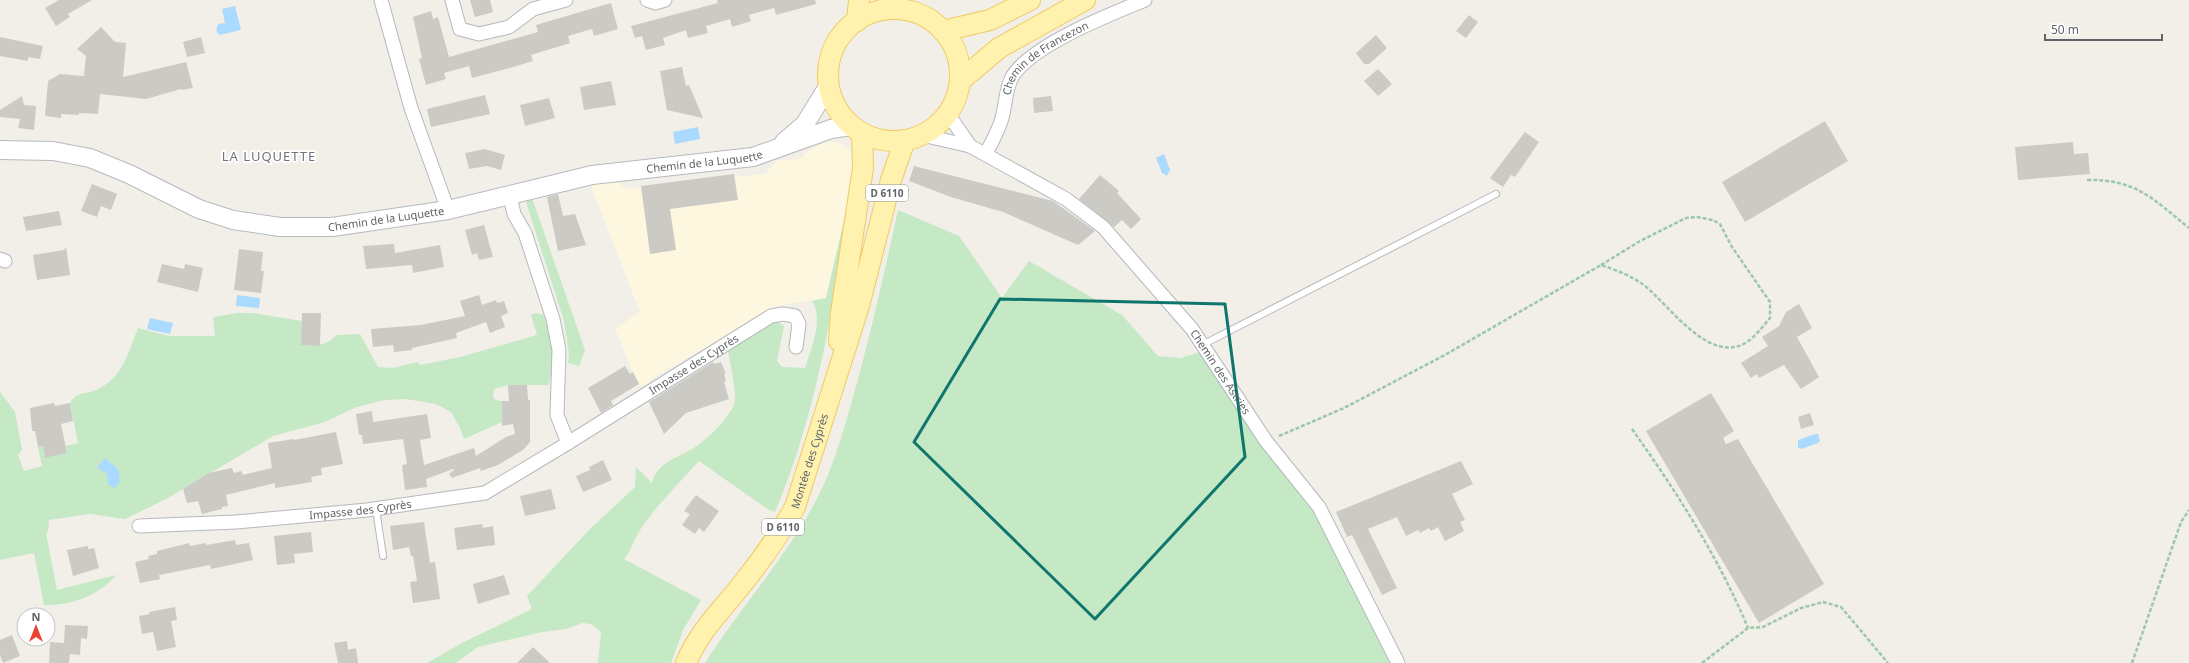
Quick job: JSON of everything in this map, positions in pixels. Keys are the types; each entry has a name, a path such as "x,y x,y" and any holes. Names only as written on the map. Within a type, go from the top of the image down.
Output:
{"main road":[{"path":"857,21 859,0"},
{"path":"943,31 990,20 1030,0"},
{"path":"960,81 1000,48 1085,0"},
{"path":"899,5 931,20 943,31 956,52 959,63 960,81 956,98 948,114 936,126 913,138 883,140 857,129 840,114 828,85 828,66 833,49 843,33 857,21 871,13 886,10 899,5"},
{"name":"Montée des Cyprès","path":"837,369 841,313 864,168 857,129"},
{"name":"Montée des Cyprès","path":"686,663 700,635 747,579 780,533 795,507 813,456 837,369 859,306 891,180 913,138"}],"street":[{"path":"381,0 411,108 448,210"},
{"path":"452,0 460,29 479,34 509,27 533,9 566,0"},
{"path":"647,0 654,3 665,0"},
{"name":"Chemin de Francezon","path":"986,154 1002,118 1007,89 1013,76 1025,62 1060,39 1112,13 1145,0"},
{"name":"Chemin de la Luquette","path":"779,147 805,124 828,85"},
{"name":"Chemin des Astries","path":"948,114 970,146"},
{"name":"Chemin de la Luquette","path":"0,150 53,151 90,158 128,174 199,209 233,220 288,227 332,227 448,210 592,175 753,157 831,129 857,129"},
{"name":"Chemin des Astries","path":"913,138 970,146 1066,198 1103,227 1192,330 1266,441 1319,507 1398,663"},
{"path":"510,196 514,214 525,233 553,319 559,350 557,415 568,443"},
{"name":"Impasse des Cyprès","path":"139,526 236,522 376,509 485,493 771,316 784,314 794,316 799,324 796,347"}],"lane":[{"path":"1202,344 1496,194"},
{"path":"376,509 383,556"}],"path":[{"path":"2087,180 2108,180 2126,184 2140,190 2189,228"},
{"path":"1266,441 1298,430 1344,408 1505,322 1567,283 1601,265 1640,241 1686,218 1696,217 1713,220 1720,224 1732,247 1770,302 1770,318 1747,342 1735,347 1721,346 1700,338 1674,316 1644,285 1601,265"},
{"path":"1632,429 1700,535 1727,581 1748,628"},
{"path":"2132,663 2181,522 2189,510"},
{"path":"1702,663 1748,628 1763,627 1801,608 1823,602 1841,608 1888,663"}],"highlighted area":[{"path":"1000,299 1225,304 1245,457 1095,619 914,442"}],"shaded area":[{"path":"829,140 845,146 853,155 855,161 849,199 826,298 777,306 656,376 642,387 633,372 615,329 640,312 590,183 616,178 625,189 734,174 735,177 765,174 778,160 800,159 807,152"}],"green space":[{"path":"532,198 585,350 579,366 568,363 569,354 564,321 526,202"},
{"path":"849,199 830,319 813,397 790,474 775,512 769,510 699,461 648,518 624,559 701,600 683,630 671,663 598,663 601,632 591,624 582,623 567,629 542,632 478,647 456,663 427,663 462,643 532,609 527,596 590,529 635,487 636,467 652,483 659,469 665,464 692,449 709,437 726,418 735,400 727,345 766,322 777,321 784,326 777,361 782,367 805,368 817,325 817,316 812,301 826,298"},
{"path":"898,210 959,236 1002,298 1029,261 1122,315 1158,356 1180,358 1201,352 1309,502 1390,663 705,663 801,527 831,468 859,377"},
{"path":"237,313 253,313 302,321 301,345 325,343 337,335 360,334 378,367 393,368 417,362 420,365 460,357 537,335 531,315 535,313 543,314 552,350 551,377 548,385 508,385 494,389 493,396 495,400 502,401 502,422 464,439 451,412 436,404 406,399 384,400 354,408 325,422 273,436 166,499 125,519 90,514 49,520 48,532 46,533 57,590 116,575 101,589 93,594 64,604 44,605 34,553 0,560 0,392 15,412 22,450 18,455 24,471 42,466 38,447 43,446 45,458 67,453 66,446 78,443 70,403 79,395 96,390 113,379 123,364 138,328 169,336 215,336 213,317"}],"water":[{"path":"235,6 241,30 219,35 216,30 218,24 225,23 222,9"},
{"path":"698,127 700,139 675,144 673,132"},
{"path":"1164,154 1170,170 1167,176 1162,173 1156,158"},
{"path":"237,295 260,298 259,308 236,306"},
{"path":"150,318 173,323 170,334 147,329"},
{"path":"1818,434 1820,441 1818,443 1801,449 1798,448 1798,440"},
{"path":"105,458 118,469 120,482 114,488 108,484 107,474 97,467"}],"building":[{"path":"59,0 92,0 68,14 70,17 56,26 45,8"},
{"path":"470,0 490,0 493,12 475,17"},
{"path":"717,0 815,0 816,4 776,15 774,8 749,15 751,21 732,27 730,19 706,26 708,33 688,38 686,30 663,38 665,45 646,50 642,36 635,38 631,26 718,3"},
{"path":"611,3 618,29 594,36 592,29 568,36 570,43 531,55 533,61 472,78 469,66 444,73 446,79 426,85 419,59 422,58 413,17 431,11 433,19 438,17 449,57 538,32 536,25"},
{"path":"1469,15 1478,22 1466,38 1456,31"},
{"path":"101,27 115,42 126,43 123,77 186,62 193,88 181,89 146,99 100,94 98,114 61,114 61,118 45,116 48,81 60,74 84,76 86,56 77,49"},
{"path":"1376,35 1387,48 1369,64 1364,64 1356,53"},
{"path":"0,37 43,46 40,59 28,57 28,61 0,56"},
{"path":"201,37 205,53 187,57 183,42"},
{"path":"682,67 686,86 689,85 703,118 667,110 660,71"},
{"path":"1378,69 1392,84 1378,96 1364,81"},
{"path":"611,81 616,105 584,110 580,87"},
{"path":"485,95 490,114 431,127 427,109"},
{"path":"22,96 24,105 36,106 34,130 18,128 20,119 0,117 0,110"},
{"path":"1051,96 1053,111 1034,113 1033,98"},
{"path":"549,98 555,118 525,126 520,105"},
{"path":"1825,121 1848,161 1745,222 1722,182"},
{"path":"1525,132 1539,142 1515,177 1511,175 1503,187 1490,178"},
{"path":"2073,142 2074,154 2088,153 2090,174 2018,180 2015,147"},
{"path":"485,149 505,155 501,170 487,166 469,169 465,153"},
{"path":"914,166 1053,201 1095,231 1078,245 1003,212 951,197 909,181"},
{"path":"734,174 738,200 670,209 676,250 650,254 641,186"},
{"path":"1100,175 1119,191 1117,193 1141,219 1131,229 1122,220 1114,227 1079,199"},
{"path":"92,184 117,194 111,210 101,206 97,217 81,211"},
{"path":"558,194 563,216 575,214 586,245 558,251 547,197"},
{"path":"59,211 62,225 26,231 23,217"},
{"path":"484,225 493,257 479,260 477,253 472,255 465,230"},
{"path":"394,244 395,253 440,245 444,267 413,273 412,265 366,269 363,246"},
{"path":"66,247 70,275 37,280 33,255 64,250"},
{"path":"239,249 263,252 261,271 264,271 261,293 234,290"},
{"path":"162,264 184,269 185,264 203,268 198,292 157,282"},
{"path":"479,295 482,305 496,300 497,303 504,301 508,313 501,316 505,327 490,333 486,322 456,333 457,338 412,348 412,350 394,352 393,345 373,347 371,329 421,325 465,316 460,301"},
{"path":"1799,304 1812,328 1797,337 1819,377 1801,389 1784,365 1759,378 1757,374 1751,378 1741,363 1768,346 1762,337 1779,326 1786,312"},
{"path":"302,313 321,313 320,346 301,345"},
{"path":"713,362 714,364 721,362 726,374 724,374 726,381 724,382 729,399 686,413 664,434 649,402"},
{"path":"625,366 630,374 633,372 639,384 611,401 613,405 601,413 588,388"},
{"path":"508,385 527,385 528,400 530,400 530,442 523,450 498,465 481,471 480,468 452,478 449,474 454,470 453,469 426,479 427,487 405,490 402,465 407,464 403,439 363,444 362,435 359,435 356,414 372,411 373,422 427,414 431,438 420,440 424,465 474,448 476,456 506,437 515,434 513,424 502,426 502,401 509,401"},
{"path":"1711,393 1734,431 1723,438 1726,444 1738,439 1824,584 1759,623 1646,431"},
{"path":"54,403 55,406 70,403 73,421 61,424 67,453 45,458 43,446 38,447 35,431 32,431 30,408"},
{"path":"1810,413 1814,425 1801,429 1798,417"},
{"path":"336,432 343,464 321,468 322,475 311,477 312,482 275,488 275,483 226,495 228,506 202,514 198,501 187,503 183,489 209,473 232,468 234,473 241,471 243,475 272,468 268,443"},
{"path":"603,460 612,480 583,492 576,476 590,470 589,467"},
{"path":"1461,461 1473,484 1452,494 1465,520 1460,522 1464,531 1445,541 1438,527 1431,531 1429,528 1420,533 1418,530 1406,536 1397,517 1368,529 1397,588 1382,595 1352,535 1347,537 1336,512"},
{"path":"551,489 556,509 525,516 520,496"},
{"path":"696,495 719,511 704,532 699,528 695,534 682,525 690,514 684,511"},
{"path":"424,522 430,563 435,562 440,599 413,603 410,582 417,581 413,556 411,556 409,547 393,550 390,526"},
{"path":"482,524 483,528 493,526 495,545 457,550 454,528"},
{"path":"311,532 313,552 294,554 295,563 277,565 274,536"},
{"path":"235,540 236,545 249,543 253,560 211,569 210,565 159,575 160,579 140,583 135,562 149,559 148,556 157,554 157,551 189,543 190,546 206,543 206,545"},
{"path":"88,546 88,549 94,548 99,568 73,576 67,550"},
{"path":"504,575 510,594 478,604 473,584"},
{"path":"175,607 177,620 171,621 176,647 157,651 153,632 142,634 139,616 150,614 149,612"},
{"path":"65,625 88,626 87,639 81,638 80,655 70,654 69,663 49,663 50,647 56,647 56,642 64,643"},
{"path":"12,635 20,656 3,663 0,655 0,640"},
{"path":"347,641 348,650 356,648 358,663 338,663 334,643"},
{"path":"533,647 550,663 517,663"}],"district":[{"name":"LA LUQUETTE","path":"269,156"}]}
